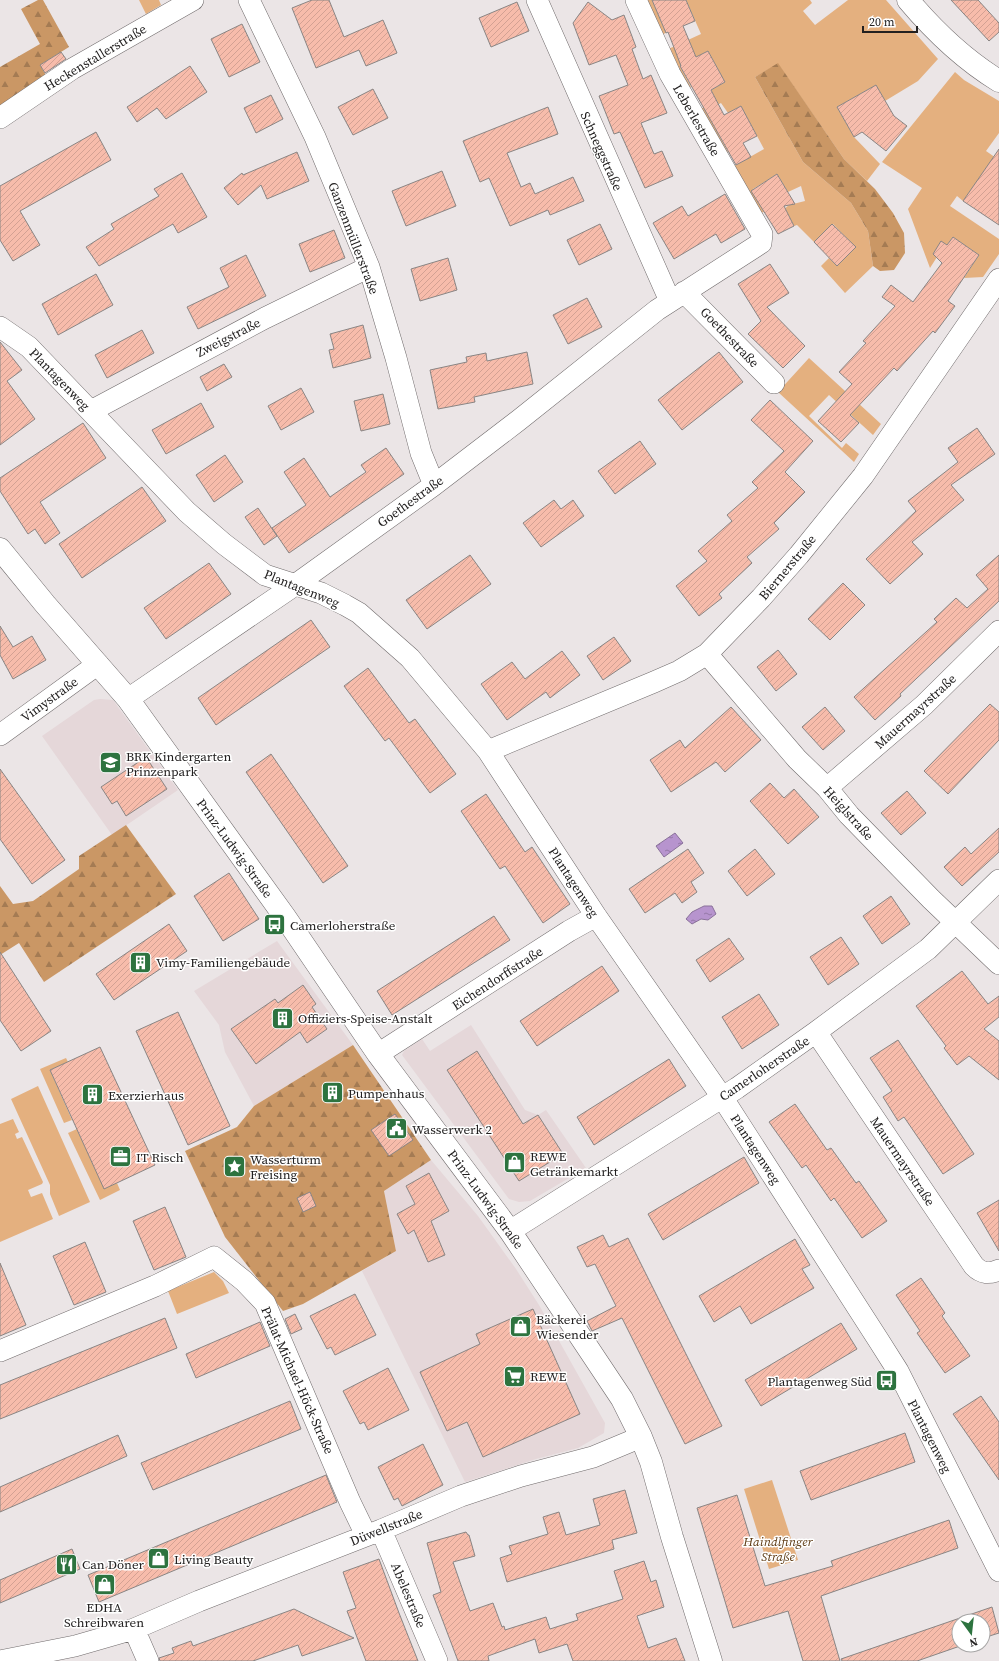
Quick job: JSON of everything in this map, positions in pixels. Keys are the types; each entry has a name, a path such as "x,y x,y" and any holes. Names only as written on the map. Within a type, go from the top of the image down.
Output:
{"street":[{"name":"Heckenstallerstraße","path":"0,118 72,69 193,0"},
{"name":"Ganzenmüllerstraße","path":"249,0 315,137 369,267 394,351 421,453 434,485"},
{"name":"Schneggstraße","path":"537,0 677,297"},
{"name":"Leberlestraße","path":"636,0 670,74 759,228 763,238"},
{"path":"908,0 935,30 957,51 999,81"},
{"name":"Goethestraße","path":"128,699 295,586 434,485 519,420 657,310 750,251 761,243 763,238"},
{"name":"Zweigstraße","path":"91,411 265,318 369,267"},
{"name":"Biernerstraße","path":"488,751 660,680 679,671 707,654 761,598 863,476 999,279"},
{"name":"Goethestraße","path":"677,297 774,383"},
{"name":"Plantagenweg","path":"0,327 29,347 187,512 224,544 265,574 295,586 321,593 359,613 382,632 410,658 488,751 596,916 722,1097 898,1372 994,1546 999,1571"},
{"name":"Prinz-Ludwig-Straße","path":"0,549 44,604 128,699 285,917 378,1054 510,1232 622,1399 641,1437"},
{"name":"Mauermayrstraße","path":"826,788 924,705 999,631"},
{"name":"Heiglstraße","path":"707,654 797,759 956,923 999,964"},
{"name":"Vimystraße","path":"0,735 98,664"},
{"name":"Camerloherstraße","path":"510,1232 722,1097 816,1032 928,949 999,880"},
{"name":"Eichendorffstraße","path":"378,1054 569,931 596,916"},
{"name":"Mauermayrstraße","path":"816,1032 974,1266 982,1273 988,1274 999,1270"},
{"name":"Prälat-Michael-Höck-Straße","path":"0,1351 155,1286 214,1257 244,1281 265,1303 350,1502 374,1532"},
{"path":"641,1437 655,1475 672,1537 711,1661"},
{"name":"Düwellstraße","path":"0,1661 75,1646 134,1629 199,1601 461,1496 521,1476 593,1457 641,1437"},
{"name":"Abelestraße","path":"374,1532 437,1661"},
{"path":"134,1629 148,1661"}],"shaded area":[{"name":"BRK Kindergarten Prinzenpark","path":"94,700 113,700 178,790 112,835 42,736"},
{"path":"277,941 353,1045 254,1106 225,1052 219,1025 194,991"},
{"path":"471,1025 525,1110 538,1115 546,1110 586,1168 530,1201 519,1202 509,1199 402,1055 404,1051 422,1039 430,1051"},
{"path":"431,1160 478,1216 516,1269 539,1305 605,1423 604,1433 578,1448 536,1459 465,1482 362,1271 396,1251 384,1191"}],"green space":[{"path":"38,0 43,0 69,47 40,65 47,77 0,106 0,67 40,44 21,9"},
{"path":"139,0 159,0 161,5 146,14"},
{"path":"642,0 652,0 666,33 657,36"},
{"path":"686,0 810,0 812,3 803,11 815,25 848,0 886,0 938,59 918,81 885,101 876,85 837,107 854,137 880,164 867,181 844,159 778,64 755,77 803,162 851,203 868,231 873,266 845,293 821,266 829,258 837,266 855,247 833,224 814,242 797,225 794,226 788,215 771,220 789,205 805,201 801,186 788,192 777,174 753,189 766,211 759,214 734,166 764,149 741,106 728,113 721,103 706,111 728,152 722,154 698,110 716,101 711,90 725,82 708,51 680,66 691,87 686,90 664,51 701,34"},
{"path":"778,63 844,159 875,189 893,213 904,233 905,253 894,270 880,271 873,266 868,231 851,203 803,162 755,77"},
{"path":"955,72 964,80 999,101 999,133 986,151 999,160 963,201 957,196 950,206 999,239 999,254 983,277 964,278 979,255 953,237 947,245 941,242 933,254 937,257 930,268 908,209 922,188 882,162"},
{"path":"809,358 881,424 873,435 829,395 809,416 842,448 846,443 859,454 854,462 778,392"},
{"path":"126,825 176,894 44,982 19,943 0,955 0,886 13,904 33,901 79,869 79,856"},
{"path":"353,1045 431,1160 384,1191 396,1251 303,1304 283,1311 225,1237 185,1151 237,1127 254,1106"},
{"path":"66,1058 68,1062 50,1070 72,1120 64,1123 40,1069"},
{"path":"38,1086 90,1202 59,1216 50,1194 50,1185 11,1099"},
{"path":"13,1119 19,1132 15,1134 17,1139 22,1137 43,1182 42,1184 28,1190 31,1197 42,1193 53,1219 0,1242 0,1124"},
{"path":"77,1129 104,1188 117,1183 120,1190 100,1200 68,1133"},
{"path":"214,1272 223,1281 229,1293 177,1314 168,1291"},
{"name":"Haindlfinger Straße","path":"772,1480 798,1560 769,1569 744,1489"}],"water":[{"path":"675,833 683,843 664,857 656,846"},
{"path":"704,906 712,906 716,914 708,920 701,919 692,924 686,919 692,912"}],"building":[{"path":"312,0 329,0 344,37 383,20 397,53 366,66 359,50 316,68 292,8"},
{"path":"652,0 686,0 695,21 683,26 696,57 708,51 725,82 711,90 724,115 741,106 757,136 743,143 751,157 736,165 680,66 668,32 666,33"},
{"path":"951,0 978,0 999,23 999,32 989,41"},
{"path":"517,2 529,31 491,47 479,18"},
{"path":"588,2 612,20 624,15 636,47 632,49 643,79 651,75 667,113 641,123 654,154 662,151 673,176 645,188 620,132 614,134 599,96 628,85 616,55 589,65 573,23"},
{"path":"242,24 260,62 229,77 211,39"},
{"path":"61,52 66,59 45,73 40,65"},
{"path":"190,66 207,92 166,119 157,108 137,122 127,107"},
{"path":"876,85 894,116 907,126 886,151 862,132 854,137 837,107"},
{"path":"373,89 388,118 353,135 338,107"},
{"path":"271,95 283,119 256,133 244,108"},
{"path":"548,107 558,134 507,153 521,187 530,183 535,194 573,177 584,201 550,215 548,210 510,226 489,178 480,182 463,141"},
{"path":"96,132 111,160 20,211 40,245 13,261 0,240 0,186"},
{"path":"999,149 999,225 963,201"},
{"path":"297,152 309,181 267,199 261,185 238,205 224,188 242,173 243,175"},
{"path":"442,171 456,206 406,226 392,191"},
{"path":"182,173 207,217 178,233 173,224 99,266 86,247 114,229 111,224 159,196 154,189"},
{"path":"777,174 795,204 784,206 794,226 778,234 751,191"},
{"path":"725,194 745,229 721,243 716,234 674,259 653,223 682,206 688,216"},
{"path":"600,224 612,249 579,265 567,240"},
{"path":"832,224 856,247 837,266 814,242"},
{"path":"334,230 345,258 310,272 299,244"},
{"path":"953,237 979,255 948,301 955,306 935,333 933,331 897,371 894,368 850,415 859,423 841,442 818,421 852,384 839,372 866,343 863,341 895,306 882,297 891,285 913,302 942,263 933,254 941,241 947,245"},
{"path":"246,255 266,296 198,329 187,307 229,287 220,268"},
{"path":"448,258 457,290 420,301 411,269"},
{"path":"770,264 789,293 767,307 805,346 783,368 748,334 761,321 738,284"},
{"path":"96,274 113,305 58,335 42,304"},
{"path":"587,298 602,327 568,344 553,315"},
{"path":"363,325 371,358 333,368 329,350 334,349 330,334"},
{"path":"142,330 154,353 107,378 95,355"},
{"path":"0,342 22,370 7,381 35,419 0,445"},
{"path":"527,352 533,384 474,397 475,402 438,409 430,370 467,362 466,357 486,353 487,361"},
{"path":"719,352 743,382 682,430 658,400"},
{"path":"224,364 232,377 207,391 200,377"},
{"path":"301,388 314,412 281,430 268,406"},
{"path":"383,394 390,424 361,431 354,401"},
{"path":"770,400 813,441 785,472 805,492 774,523 779,529 747,557 752,563 719,594 722,598 699,616 676,586 707,561 698,551 732,521 727,515 758,488 752,482 784,451 751,420"},
{"path":"201,403 214,427 166,454 152,430"},
{"path":"83,423 106,458 40,502 60,533 45,544 35,529 28,534 0,491 0,478"},
{"path":"977,428 995,454 951,485 964,500 912,542 923,554 890,584 866,559 916,511 908,501 958,462 948,448"},
{"path":"640,441 656,464 615,494 598,471"},
{"path":"386,448 404,474 289,553 272,528 306,505 284,472 304,458 330,497 366,472 361,465"},
{"path":"225,455 243,482 214,502 196,475"},
{"path":"142,487 166,521 82,578 59,544"},
{"path":"554,500 561,509 573,500 584,516 541,547 523,523"},
{"path":"258,508 277,536 264,545 245,517"},
{"path":"470,555 491,584 427,629 406,600"},
{"path":"999,555 999,601 900,694 901,696 875,720 854,697 937,622 934,619 956,598 967,608 988,589 976,575"},
{"path":"209,563 231,594 166,639 144,608"},
{"path":"843,583 865,605 830,640 808,619"},
{"path":"311,620 330,647 216,725 198,698"},
{"path":"0,626 13,647 32,636 46,660 13,679 0,655"},
{"path":"614,637 631,661 603,680 587,656"},
{"path":"778,650 797,674 776,691 757,667"},
{"path":"562,651 580,675 550,698 546,692 507,720 481,684 512,662 525,679"},
{"path":"368,668 409,723 415,719 456,774 430,793 389,738 385,741 344,686"},
{"path":"990,704 999,712 999,740 948,794 924,771"},
{"path":"731,707 761,740 725,772 716,762 671,792 650,760 680,740 685,748"},
{"path":"825,707 845,731 823,750 802,727"},
{"path":"271,754 348,866 323,883 246,772"},
{"path":"146,757 167,789 126,816 117,801 112,804 101,787"},
{"path":"0,769 65,860 32,884 0,839"},
{"path":"770,783 784,798 794,789 819,817 788,844 750,801"},
{"path":"907,791 926,813 901,835 881,813"},
{"path":"486,794 525,852 532,847 570,904 543,923 505,866 500,869 461,811"},
{"path":"999,828 999,852 962,886 944,867 965,847 971,854"},
{"path":"688,849 704,873 691,882 697,892 682,903 675,893 645,913 629,889"},
{"path":"755,849 775,874 747,896 728,871"},
{"path":"229,873 259,919 223,941 194,896"},
{"path":"891,896 910,924 882,944 863,916"},
{"path":"494,916 510,940 392,1015 377,991"},
{"name":"Vimy-Familiengebäude","path":"169,924 187,951 114,1000 96,974"},
{"path":"841,937 859,964 828,985 810,957"},
{"path":"729,938 744,959 710,982 696,960"},
{"path":"0,952 51,1031 21,1051 0,1020"},
{"path":"602,966 619,991 537,1046 520,1021"},
{"path":"962,971 988,1004 999,996 999,1017 984,1029 999,1041 999,1080 969,1056 957,1065 944,1048 946,1046 916,1006"},
{"name":"Offiziers-Speise-Anstalt","path":"303,985 316,1004 312,1007 327,1029 307,1043 300,1032 256,1064 231,1029 275,999 278,1003"},
{"path":"759,994 779,1025 742,1049 722,1017"},
{"path":"178,1012 230,1126 188,1145 136,1031"},
{"path":"898,1040 974,1154 943,1174 904,1117 898,1121 883,1097 892,1091 870,1058"},
{"name":"Exerzierhaus","path":"100,1047 155,1165 104,1189 50,1070"},
{"path":"477,1051 523,1124 538,1115 563,1154 519,1181 447,1070"},
{"path":"669,1059 686,1086 594,1145 577,1117"},
{"path":"795,1104 827,1150 831,1148 856,1183 859,1181 887,1221 862,1238 834,1198 831,1201 806,1165 802,1168 769,1122"},
{"path":"395,1114 413,1140 389,1156 371,1130"},
{"path":"744,1157 759,1183 663,1240 648,1214"},
{"path":"429,1173 449,1211 431,1221 445,1255 428,1262 414,1230 408,1234 397,1214 415,1204 406,1186"},
{"path":"310,1192 316,1206 303,1212 297,1198"},
{"path":"999,1200 999,1251 977,1213"},
{"path":"165,1207 186,1257 154,1270 133,1221"},
{"path":"603,1235 609,1247 628,1238 722,1426 685,1444 622,1318 592,1331 587,1321 616,1306 595,1264 587,1267 577,1247"},
{"path":"795,1239 810,1265 802,1269 814,1288 751,1324 740,1306 714,1322 699,1296"},
{"path":"85,1242 106,1292 74,1305 53,1256"},
{"path":"0,1263 26,1325 0,1336"},
{"path":"921,1278 945,1313 942,1316 970,1356 945,1373 917,1333 920,1331 896,1295"},
{"path":"355,1294 376,1335 335,1355 331,1347 327,1349 310,1316"},
{"path":"533,1309 580,1414 483,1457 467,1422 447,1431 420,1372 480,1344 476,1334"},
{"path":"295,1314 302,1329 291,1334 285,1319"},
{"path":"165,1318 177,1348 0,1419 0,1385"},
{"path":"260,1322 270,1346 196,1378 186,1354"},
{"path":"841,1323 857,1349 761,1406 745,1380"},
{"path":"388,1368 409,1410 368,1430 364,1422 360,1424 343,1391"},
{"path":"981,1396 999,1422 999,1480 953,1414"},
{"path":"290,1401 301,1429 153,1490 141,1463"},
{"path":"905,1433 915,1462 811,1500 800,1471"},
{"path":"118,1435 127,1456 0,1512 0,1487"},
{"path":"423,1444 443,1485 402,1506 398,1498 394,1500 378,1467"},
{"path":"326,1475 337,1502 99,1602 88,1575"},
{"path":"625,1490 637,1533 612,1540 614,1549 507,1582 500,1558 512,1554 509,1546 548,1534 543,1517 559,1512 566,1535 600,1525 593,1499"},
{"path":"737,1495 765,1586 833,1566 831,1561 949,1520 958,1548 821,1596 840,1661 803,1661 788,1611 733,1628 697,1508"},
{"path":"466,1532 469,1535 475,1556 453,1562 470,1611 493,1603 502,1627 504,1626 505,1630 546,1617 550,1629 578,1620 576,1614 623,1599 614,1571 644,1561 651,1582 656,1580 664,1607 637,1616 648,1648 676,1638 685,1661 573,1661 567,1644 539,1653 535,1639 488,1656 489,1661 458,1661 433,1595 441,1592 427,1543"},
{"path":"72,1549 80,1569 0,1603 0,1580"},
{"path":"379,1559 418,1661 366,1661 347,1611 356,1608 343,1572"},
{"path":"992,1607 999,1633 991,1636 991,1613 975,1613"},
{"path":"294,1609 354,1638 302,1656 298,1645 253,1661 160,1661 159,1658 174,1653 172,1648 191,1641 193,1646"},
{"path":"951,1621 951,1649 917,1661 842,1661 841,1659"}],"place":[{"name":"BRK Kindergarten Prinzenpark","path":"110,763"},
{"name":"Camerloherstraße","path":"275,925"},
{"name":"Vimy-Familiengebäude","path":"141,962"},
{"name":"Offiziers-Speise-Anstalt","path":"283,1018"},
{"name":"Pumpenhaus","path":"333,1093"},
{"name":"Exerzierhaus","path":"92,1095"},
{"name":"Wasserwerk 2","path":"396,1129"},
{"name":"IT Risch","path":"121,1157"},
{"name":"REWE Getränkemarkt","path":"514,1163"},
{"name":"Wasserturm Freising","path":"235,1166"},
{"name":"Bäckerei Wiesender","path":"521,1326"},
{"name":"REWE","path":"515,1376"},
{"name":"Plantagenweg Süd","path":"887,1381"},
{"name":"Living Beauty","path":"159,1559"},
{"name":"Can Döner","path":"66,1564"},
{"name":"EDHA Schreibwaren","path":"104,1585"}]}
